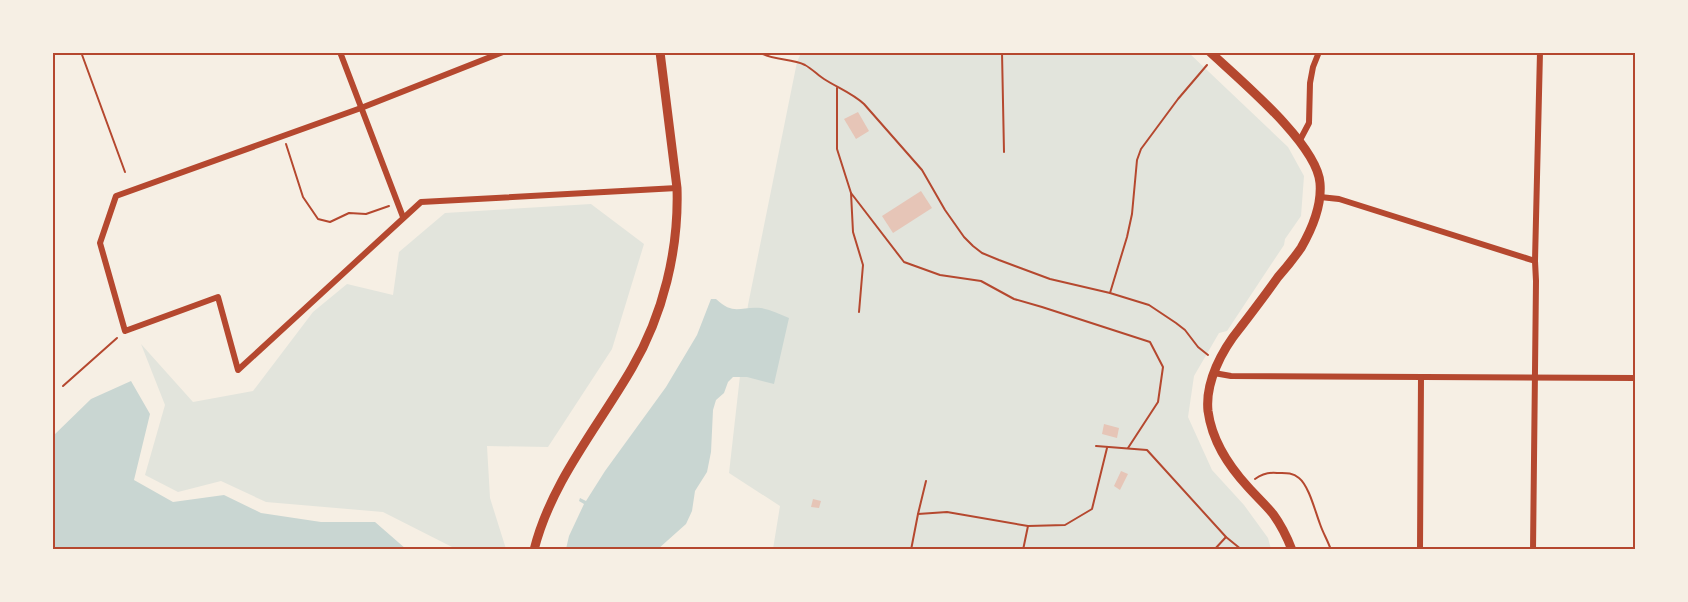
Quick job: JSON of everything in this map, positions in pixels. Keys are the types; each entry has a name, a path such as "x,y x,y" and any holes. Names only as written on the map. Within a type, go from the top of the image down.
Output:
{"street":[{"path":"340,52 403,217"},
{"path":"503,52 361,108 116,196 100,243 125,332 218,297 238,370 421,202 676,188"},
{"path":"534,549 565,474 633,367 650,332 662,297 676,228 676,188 660,52"},
{"path":"1300,140 1309,123 1310,83 1319,52"},
{"path":"1533,549 1535,261 1540,52"},
{"path":"1213,55 1300,140 1316,166 1320,183 1317,214 1300,249 1232,337 1218,362 1208,398 1208,410 1218,447 1233,469 1271,512 1287,536 1292,549"},
{"path":"1320,197 1338,200 1535,261"},
{"path":"1214,373 1231,376 1635,378"},
{"path":"1420,549 1421,376"}],"path":[{"path":"81,52 124,172"},
{"path":"759,52 767,57 805,65 837,88 853,94 922,170 964,237 982,253 1050,279 1136,300 1158,310 1176,323 1204,353 1218,362"},
{"path":"1002,52 1004,152"},
{"path":"1110,293 1129,225 1137,160 1141,149 1213,55"},
{"path":"837,88 837,149 851,193 853,232 863,265 859,312"},
{"path":"283,136 303,197 318,219 330,222 349,213 366,214 398,203"},
{"path":"851,193 904,262 940,275 981,281 1014,299 1150,342 1163,367 1158,402 1128,448"},
{"path":"63,386 125,332"},
{"path":"1096,446 1146,450 1226,537 1242,549"},
{"path":"918,514 947,512 1028,526 1065,525 1092,509 1107,448"},
{"path":"1248,487 1261,475 1273,472 1291,473 1298,477 1302,480 1313,503 1331,549"},
{"path":"911,549 926,481"},
{"path":"1023,549 1028,526"},
{"path":"1214,549 1226,537"}],"shaded area":[{"path":"801,53 1189,53 1288,147 1304,176 1301,216 1227,331 1219,333 1194,376 1188,417 1212,470 1244,505 1268,538 1271,549 773,549 780,506 729,473 748,305 797,62"},
{"path":"591,204 644,244 612,349 548,447 487,446 490,498 506,549 456,549 383,512 266,502 221,481 178,492 145,475 165,405 141,344 193,402 253,391 313,312 347,284 393,295 399,252 445,213"},
{"path":"711,299 716,299 733,309 761,308 789,318 774,384 747,377 733,377 728,382 724,393 716,400 713,410 711,452 707,472 695,491 692,511 686,524 658,549 566,549 569,536 584,504 579,501 580,498 586,501 666,387 697,335"},
{"path":"131,381 150,414 134,480 173,502 224,495 261,513 321,522 375,522 406,549 53,549 53,436 91,399"}],"building":[{"path":"858,112 869,131 856,139 844,119"},
{"path":"921,191 932,208 893,233 882,216"},
{"path":"1104,424 1119,428 1117,438 1102,434"},
{"path":"1121,471 1128,474 1120,490 1114,486"},
{"path":"813,499 821,501 819,508 811,507"}]}
